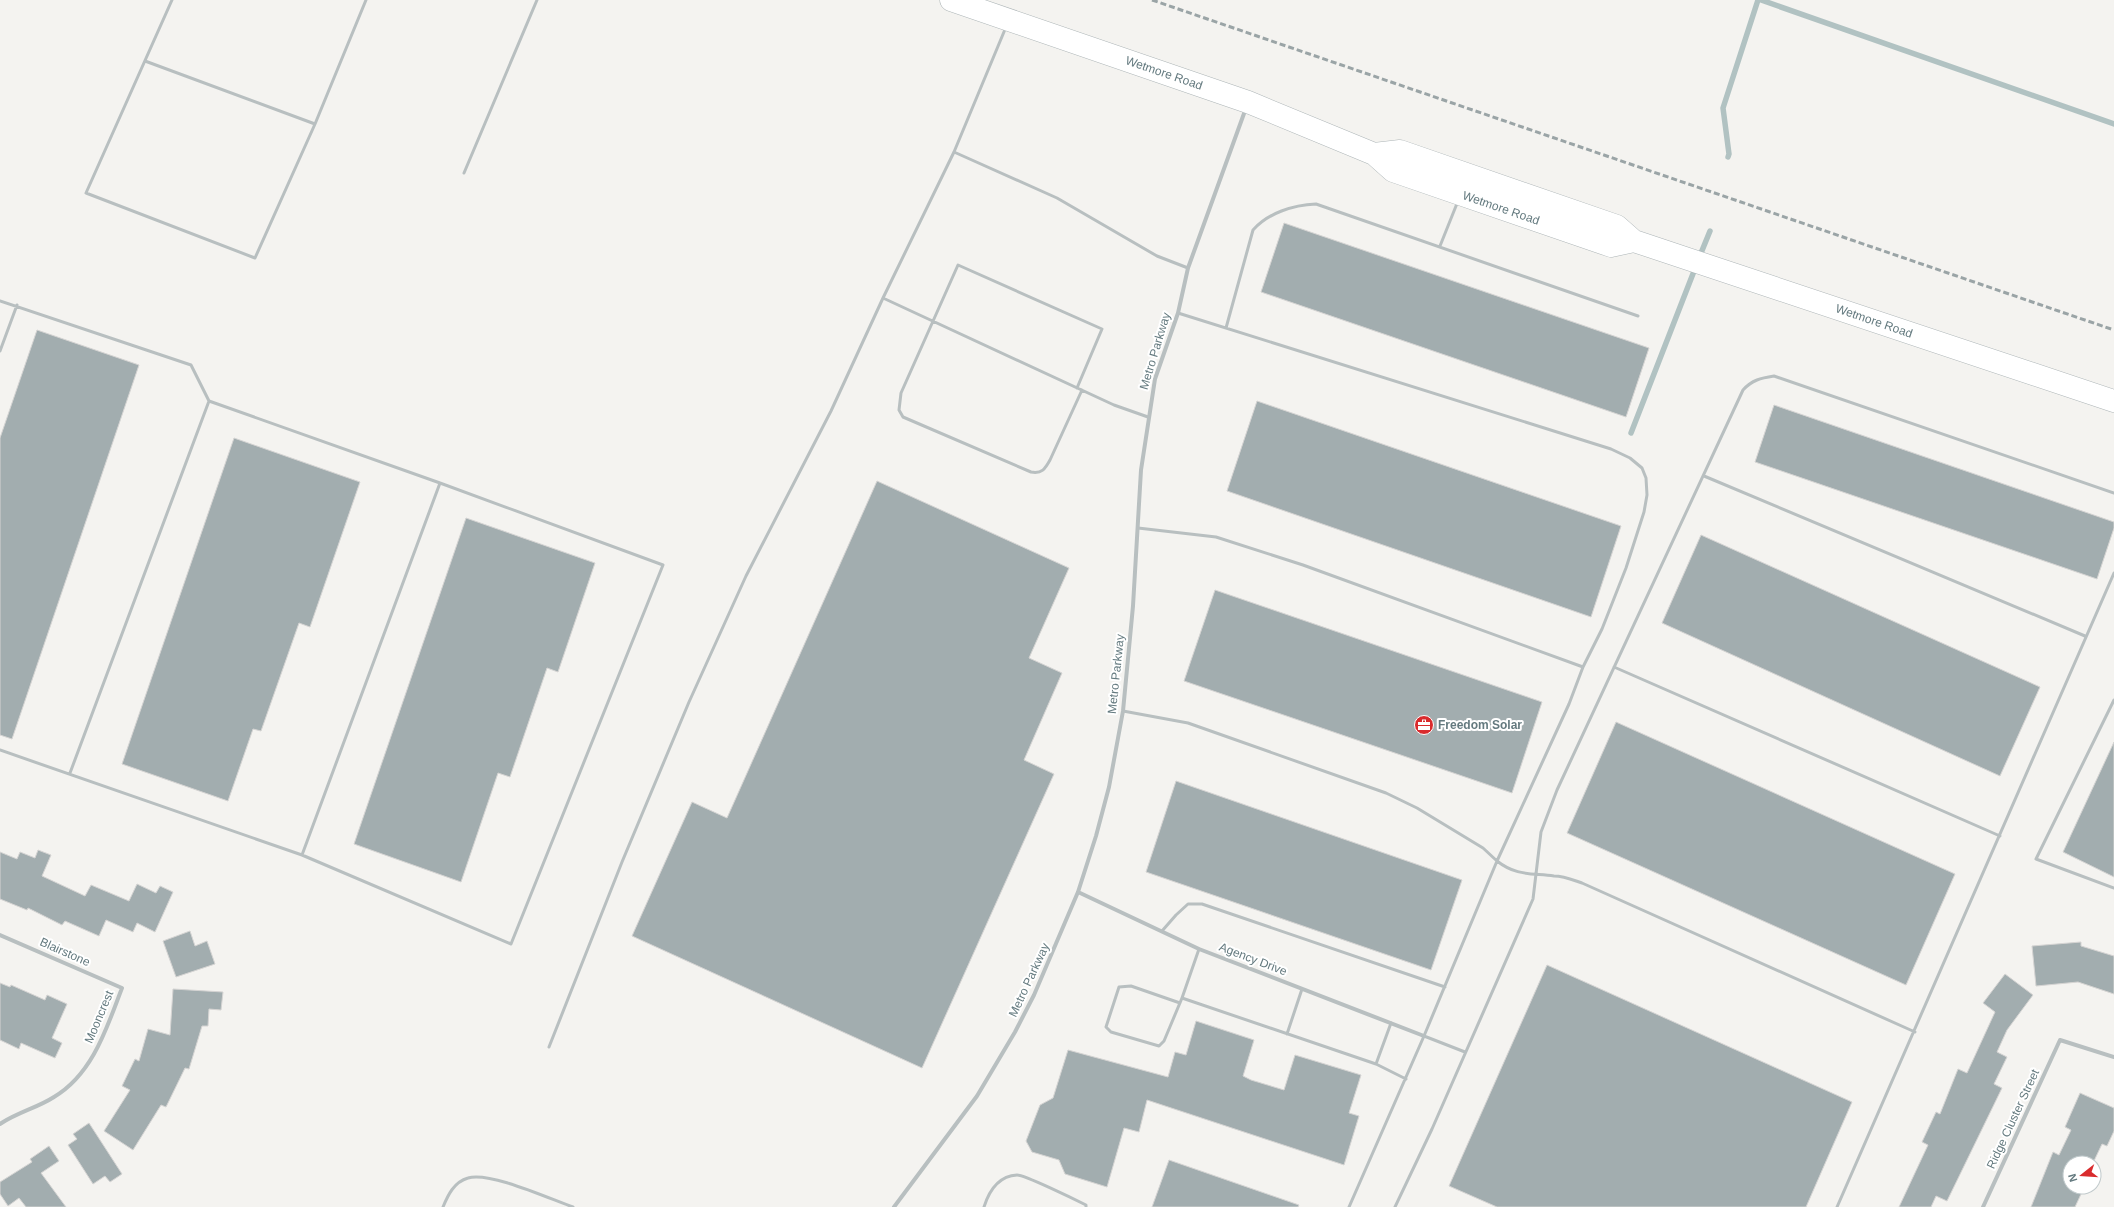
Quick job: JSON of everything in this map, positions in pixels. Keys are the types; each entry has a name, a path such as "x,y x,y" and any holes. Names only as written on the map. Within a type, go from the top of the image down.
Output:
{"main road":[{"name":"Wetmore Road","path":"951,0 1248,102 1374,154 1393,171 1611,246 1634,241"},
{"name":"Wetmore Road","path":"1374,154 1400,151 1617,226 1634,241 2114,401"}],"street":[{"name":"Metro Parkway","path":"894,1207 978,1096 1015,1032 1034,995 1078,892 1096,836 1109,787 1123,711 1133,606 1141,470 1155,379 1178,313 1188,268 1248,102"},
{"name":"Agency Drive","path":"1078,892 1199,949 1424,1036"},
{"name":"Blairstone","path":"0,935 122,988"},
{"name":"Mooncrest","path":"0,1124 17,1113 54,1098 71,1085 92,1058 104,1035 122,988"},
{"name":"Ridge Cluster Street","path":"1983,1207 2060,1040 2114,1057"}],"lane":[{"path":"172,0 86,193 255,258 315,124 366,0"},
{"path":"464,173 537,0"},
{"path":"549,1047 622,862 692,695 746,576 831,411 883,298 954,152 1009,20"},
{"path":"145,61 315,124"},
{"path":"954,152 1057,198 1157,256 1188,268"},
{"path":"1440,246 1461,194"},
{"path":"1226,328 1253,230 1265,219 1284,210 1305,204 1316,204 1638,316"},
{"path":"1077,388 1102,329 958,264 901,393 899,410 903,416 1031,472 1039,473 1044,470 1050,460 1082,390"},
{"path":"883,298 1077,388 1148,417"},
{"path":"0,300 191,365 209,401 440,483 663,565 511,944 302,855 70,773 0,750"},
{"path":"0,352 17,305"},
{"path":"1178,313 1611,450 1630,458 1642,468 1646,478 1648,495 1644,512 1626,568 1602,629 1583,667 1569,704 1497,861 1406,1079 1349,1207"},
{"path":"1395,1207 1432,1129 1533,899 1537,876 1541,832 1557,790 1743,390 1749,383 1759,378 1774,376 2114,493"},
{"path":"70,773 209,401"},
{"path":"1704,476 2085,636"},
{"path":"302,855 440,483"},
{"path":"1138,528 1216,537 1310,568 1583,667"},
{"path":"1837,1207 1915,1032 2085,636 2114,573"},
{"path":"1614,667 2000,836"},
{"path":"2114,700 2036,859 2114,888"},
{"path":"1123,711 1188,723 1386,793 1417,808 1483,848 1507,868 1537,876 1553,875 1582,883 1915,1032"},
{"path":"1162,931 1188,904 1202,904 1445,987"},
{"path":"1180,1003 1131,986 1119,987 1110,1010 1106,1027 1111,1032 1159,1046 1164,1041 1180,1003 1199,949"},
{"path":"1287,1034 1302,989"},
{"path":"1182,998 1376,1064 1406,1079"},
{"path":"1376,1064 1391,1023"},
{"path":"1424,1036 1465,1052"},
{"path":"984,1207 988,1194 1003,1178 1019,1175 1086,1205 1086,1207"},
{"path":"443,1207 453,1187 468,1178 479,1176 498,1180 573,1207"}],"building":[{"path":"1284,223 1649,348 1626,417 1261,292"},
{"path":"37,330 139,365 12,739 0,735 0,438"},
{"path":"1257,401 1621,526 1591,617 1227,491"},
{"path":"1774,405 2114,522 2114,528 2097,579 1755,462"},
{"path":"234,438 360,482 310,627 299,623 261,731 253,729 228,801 122,764"},
{"path":"877,481 1069,568 1029,658 1062,673 1024,760 1054,774 922,1068 632,936 692,802 727,818"},
{"path":"466,518 595,563 558,672 547,668 510,777 498,773 461,882 354,844"},
{"path":"1701,535 2040,687 2000,776 1662,623"},
{"path":"1215,590 1542,702 1512,793 1184,681"},
{"path":"1616,722 1955,874 1906,985 1567,833"},
{"path":"2114,742 2114,877 2063,852"},
{"path":"1176,781 1462,880 1431,970 1146,872"},
{"path":"38,850 51,855 42,876 85,896 91,885 129,901 137,884 156,893 160,886 173,892 155,932 137,923 133,932 106,920 99,936 65,921 62,925 28,908 27,910 0,899 0,852 17,859 20,852 35,858"},
{"path":"190,931 195,946 207,941 215,964 176,977 163,941"},
{"path":"2081,942 2081,946 2114,956 2114,994 2078,982 2036,986 2032,946"},
{"path":"1547,965 1852,1102 1806,1207 1497,1207 1449,1186"},
{"path":"2005,974 2033,995 2007,1030 1997,1052 2007,1057 1994,1084 2002,1088 1947,1201 1936,1196 1931,1207 1899,1207 1928,1145 1922,1142 1936,1112 1940,1114 1958,1069 1967,1073 1995,1012 1983,1003"},
{"path":"0,983 10,987 11,985 45,1000 47,995 67,1004 52,1038 62,1043 55,1058 21,1043 19,1049 0,1040"},
{"path":"173,989 223,992 221,1010 209,1009 208,1026 202,1026 189,1069 185,1068 166,1107 161,1105 133,1150 104,1131 130,1090 122,1086 135,1059 139,1061 148,1029 170,1035"},
{"path":"1196,1021 1254,1040 1243,1076 1251,1080 1284,1090 1295,1055 1361,1075 1349,1113 1359,1116 1344,1165 1147,1100 1139,1132 1124,1128 1107,1187 1065,1174 1059,1160 1032,1152 1026,1141 1040,1105 1053,1098 1068,1050 1168,1077 1175,1052 1186,1055"},
{"path":"2080,1093 2114,1108 2114,1131 2107,1146 2102,1144 2097,1155 2062,1155 2062,1195 2081,1195 2075,1207 2031,1207 2053,1152 2059,1155 2071,1130 2065,1127"},
{"path":"89,1123 122,1174 110,1182 105,1176 93,1184 68,1145 77,1139 73,1134"},
{"path":"49,1146 59,1161 41,1173 66,1207 26,1207 19,1198 8,1206 0,1194 0,1182 32,1162 30,1159"},
{"path":"1169,1160 1299,1205 1298,1207 1152,1207"}],"waterway":[{"path":"1728,157 1729,154 1723,108 1758,0"},
{"path":"1761,0 2114,124"},
{"path":"1699,258 1710,231"},
{"path":"1631,433 1696,266"}],"railway":[{"path":"1152,0 2114,330"}],"place":[{"name":"Freedom Solar","path":"1424,725"}]}
